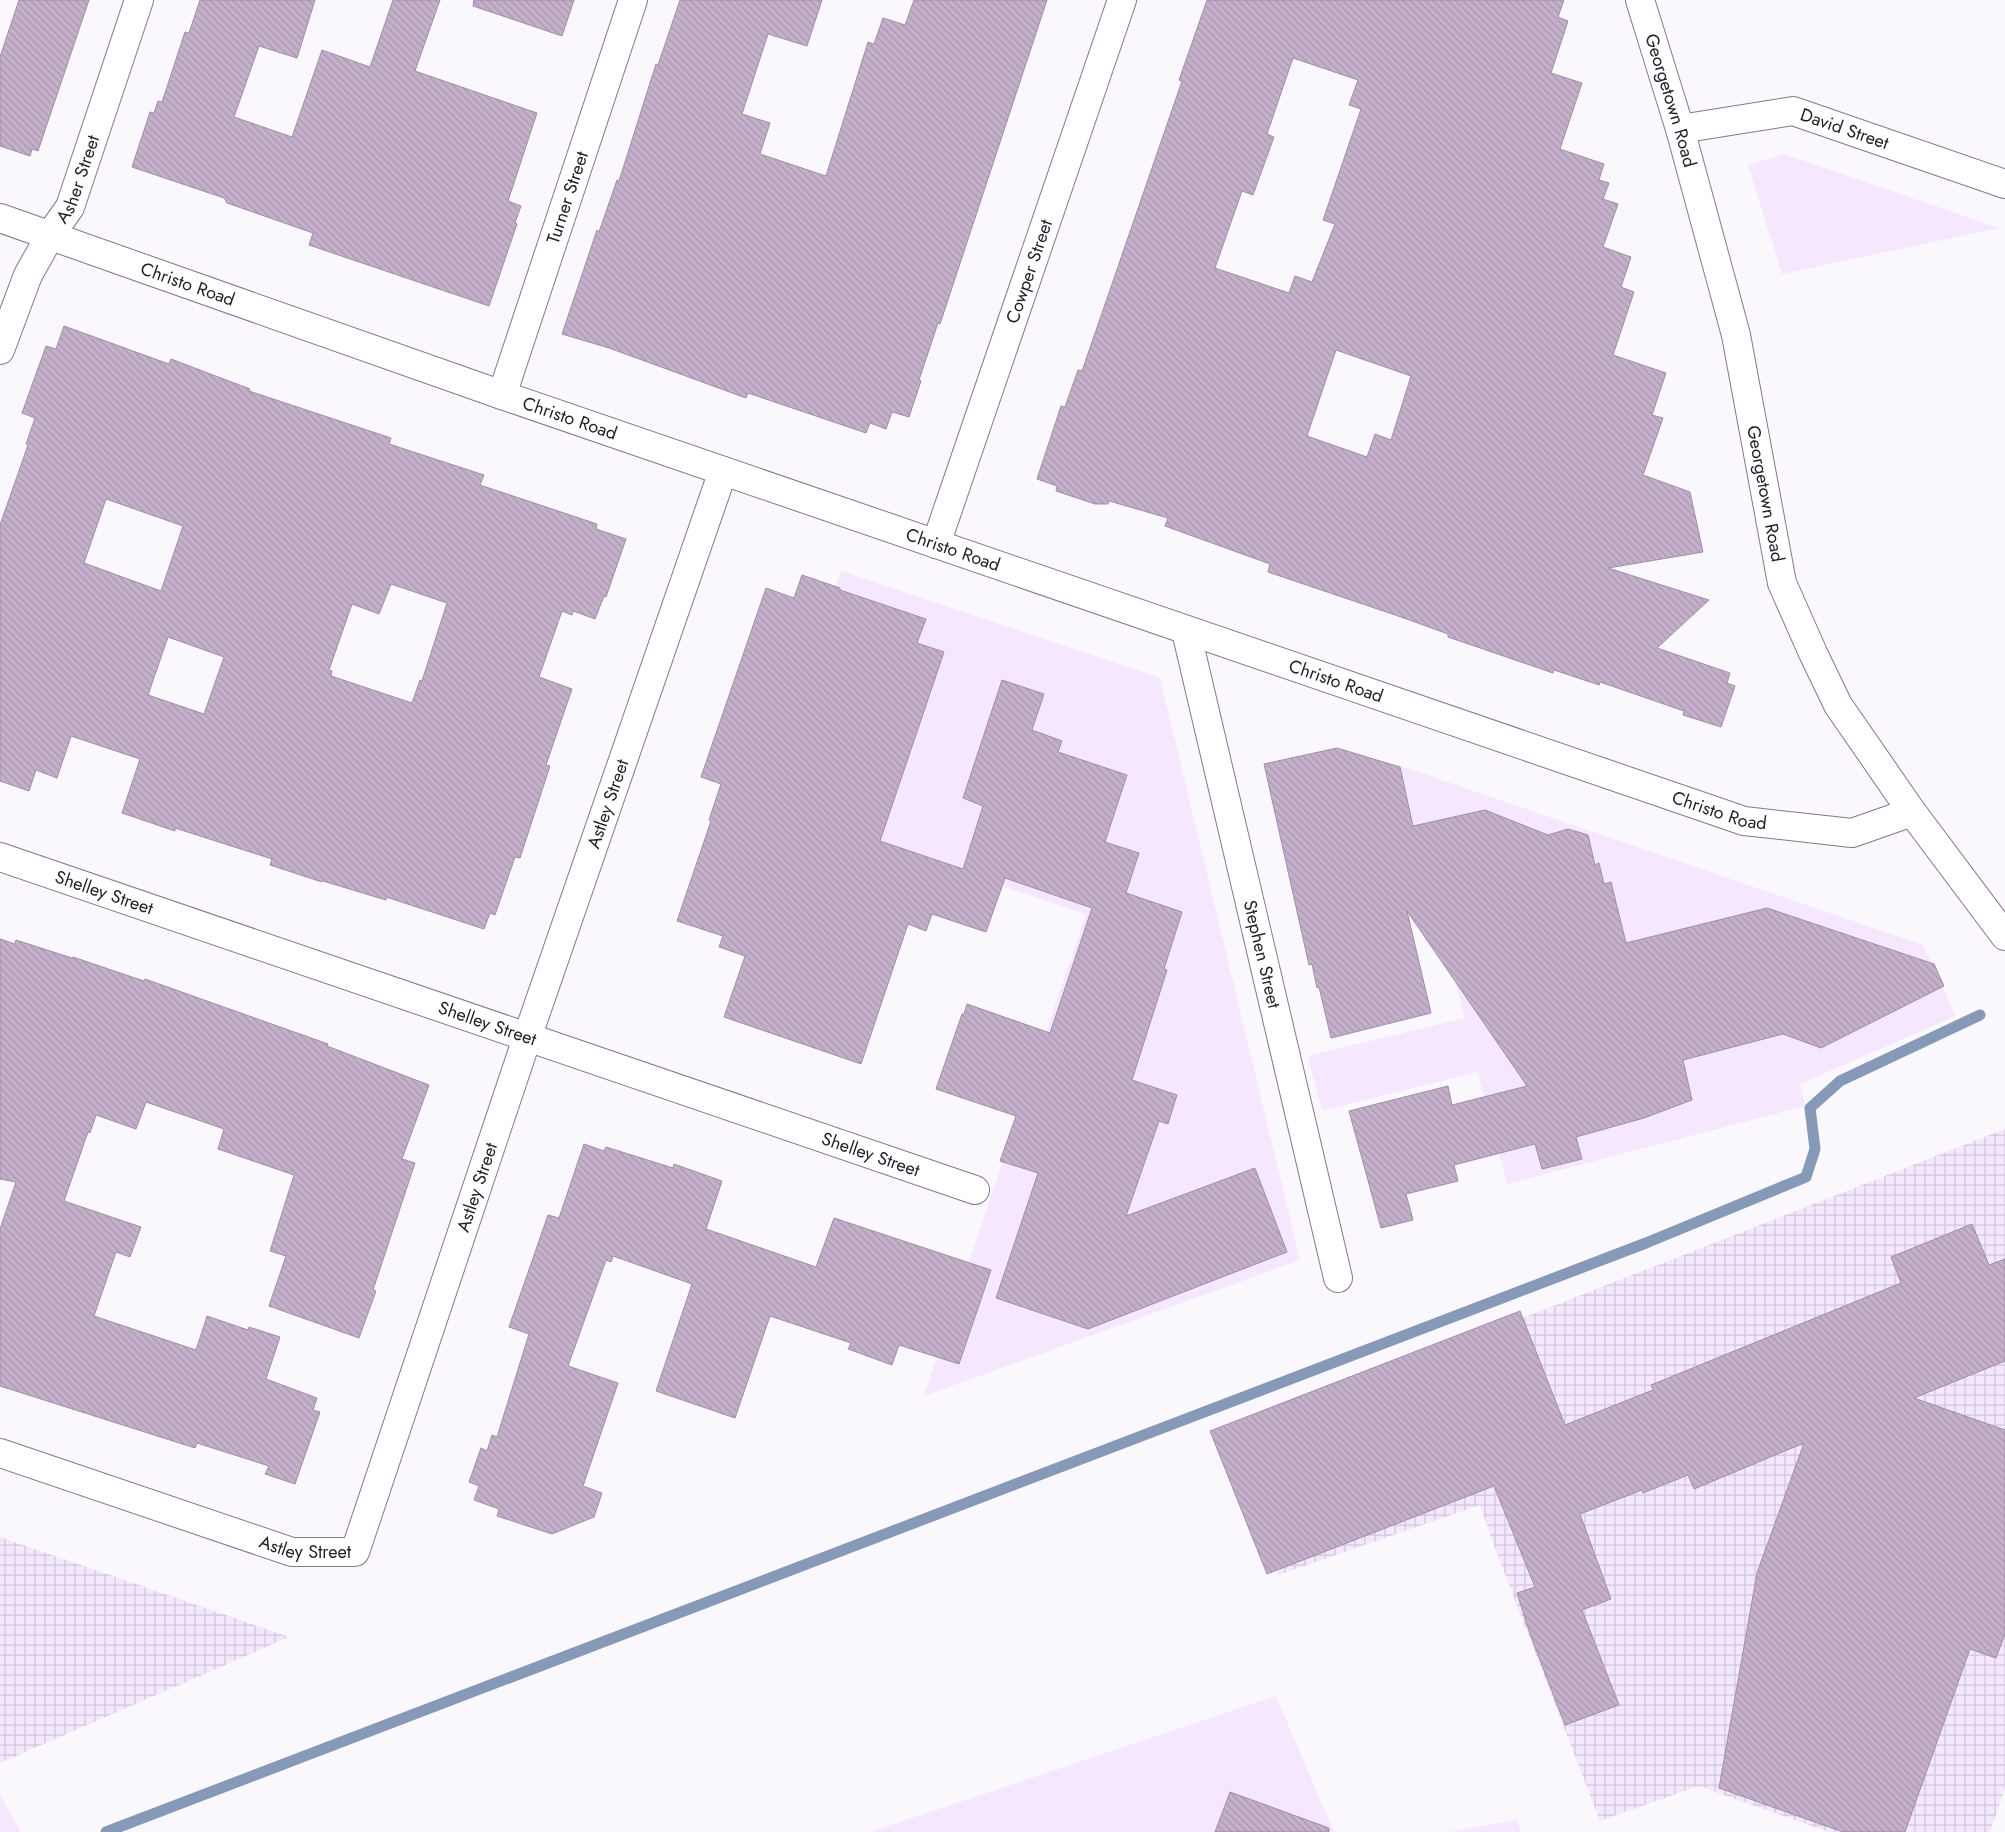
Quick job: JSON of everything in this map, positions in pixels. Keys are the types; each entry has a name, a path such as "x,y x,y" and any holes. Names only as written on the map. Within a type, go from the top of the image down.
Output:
{"street":[{"name":"Asher Street","path":"0,350 28,275 51,234 70,207 139,0"},
{"name":"Turner Street","path":"502,395 633,0"},
{"name":"Cowper Street","path":"936,544 1122,0"},
{"name":"Georgetown Road","path":"1640,0 1680,129 1736,335 1782,582 1838,705 1912,812 2005,936"},
{"name":"David Street","path":"1680,129 1793,110 2005,184"},
{"name":"Christo Road","path":"0,218 51,234 502,395 1744,821 1852,833 1912,812"},
{"name":"Astley Street","path":"0,1453 292,1552 355,1552 527,1038 723,471"},
{"name":"Stephen Street","path":"1186,631 1338,1278"},
{"name":"Shelley Street","path":"0,857 975,1190"}],"shaded area":[{"path":"1784,154 1999,228 1782,274 1748,165"},
{"path":"841,571 1160,678 1300,1260 924,1396 1086,914 762,806"},
{"path":"1398,765 1923,945 1956,1016 1800,1084 1805,1106 1507,1184 1478,1072 1322,1111 1308,1056 1465,1018"},
{"path":"2005,1129 2005,1788 1990,1832 1829,1832 1698,1786 1600,1821 1480,1505 1278,1575 1229,1433"},
{"path":"0,1537 289,1637 0,1763"},
{"path":"1276,1696 1334,1832 870,1832"},
{"path":"0,1795 21,1832 0,1832"},
{"path":"1517,1820 1521,1832 1449,1832"}],"building":[{"path":"19,0 89,0 38,151 32,149 30,156 0,146 0,57"},
{"path":"200,0 315,0 297,58 259,46 234,117 292,137 322,50 370,67 393,0 440,0 415,71 537,113 508,201 521,206 515,223 517,224 489,306 309,245 313,233 227,203 224,198 132,167 150,112 154,113 158,101 162,102 185,32 189,33"},
{"path":"474,0 574,0 562,36 473,6"},
{"path":"680,0 822,0 807,46 768,34 742,114 770,123 760,154 826,176 868,42 874,44 883,18 905,25 914,0 1047,0 940,324 938,323 919,380 921,381 909,417 892,412 886,429 870,423 866,433 748,393 746,398 609,348 562,334 597,230 599,232 617,180 619,181 656,64 658,65"},
{"path":"1207,0 1564,0 1558,17 1568,21 1551,73 1582,83 1560,149 1604,164 1599,180 1609,183 1603,199 1618,204 1603,247 1631,257 1621,287 1634,292 1613,355 1666,373 1652,415 1663,418 1643,475 1690,492 1703,552 1608,568 1709,600 1657,648 1730,673 1727,683 1735,686 1721,727 1683,715 1684,711 1600,682 1599,685 1554,670 1553,673 1448,637 1448,634 1404,618 1268,572 1270,564 1165,526 1168,518 1109,501 1108,504 1095,504 1056,491 1057,486 1037,479 1061,406 1065,407 1078,370 1082,371 1182,81 1179,80","holes":["1293,58 1358,80 1349,105 1361,109 1323,220 1335,224 1312,282 1295,276 1289,293 1215,268 1242,191 1253,195 1274,137 1267,134","1336,350 1411,376 1391,440 1375,434 1367,457 1307,436"]},
{"path":"64,326 169,364 171,359 250,389 249,391 391,438 389,444 484,475 480,485 597,524 596,529 626,539 606,597 604,596 595,619 573,611 572,615 562,611 539,677 572,689 546,765 550,766 520,858 515,857 495,915 490,913 484,929 386,897 386,900 322,882 270,865 272,859 175,828 175,831 122,813 140,759 71,736 57,778 36,770 29,791 0,781 0,525 28,445 26,444 35,418 22,413 46,346 56,349","holes":["106,499 183,526 161,591 84,563","391,584 447,603 422,681 420,680 412,703 331,676 332,671 329,670 352,604 379,614","168,637 224,657 204,714 148,695"]},
{"path":"802,575 926,619 917,643 944,652 880,841 963,869 983,806 963,798 1002,680 1044,694 1032,730 1062,741 1058,752 1127,775 1105,842 1139,853 1126,893 1182,912 1164,969 1167,970 1132,1080 1177,1095 1168,1124 1159,1121 1126,1216 1255,1168 1287,1252 1088,1329 996,1298 1038,1173 1000,1161 1016,1116 936,1089 967,1004 1050,1033 1092,908 1005,878 986,932 932,914 926,931 908,924 861,1064 724,1017 745,956 719,947 723,936 677,921 711,821 709,820 721,784 701,777 766,588 794,598"},
{"path":"1337,748 1400,767 1413,826 1485,810 1548,835 1568,829 1588,835 1595,865 1599,863 1604,884 1611,882 1626,943 1767,908 1934,964 1944,986 1821,1048 1783,1034 1683,1060 1692,1100 1644,1118 1576,1137 1582,1159 1542,1169 1535,1144 1454,1165 1458,1181 1406,1194 1413,1220 1381,1228 1349,1111 1448,1086 1452,1105 1527,1086 1407,911 1431,1013 1331,1038 1319,987 1317,988 1312,964 1309,965 1264,764"},
{"path":"0,939 15,944 16,940 144,981 145,979 328,1044 327,1046 429,1085 402,1159 415,1163 373,1290 376,1291 359,1338 269,1306 286,1256 270,1251 294,1175 218,1149 224,1129 146,1102 136,1129 96,1115 90,1133 88,1132 64,1201 141,1227 130,1257 116,1252 94,1316 196,1350 207,1316 248,1330 249,1327 280,1337 266,1379 317,1398 313,1410 320,1412 295,1484 265,1474 269,1466 197,1443 195,1448 0,1386 0,1229 16,1182 0,1179"},
{"path":"584,1144 604,1151 606,1147 673,1168 674,1164 722,1181 706,1229 816,1267 834,1218 991,1270 959,1364 899,1345 892,1365 848,1349 851,1343 770,1316 735,1418 656,1391 692,1284 613,1256 611,1262 606,1260 568,1366 618,1383 583,1486 602,1493 594,1517 552,1534 497,1516 499,1509 474,1500 479,1486 469,1482 481,1448 487,1451 492,1435 497,1437 529,1334 509,1327 548,1215 559,1218"},
{"path":"1972,1224 1989,1265 2005,1259 2005,1361 1914,1398 2005,1430 2005,1634 1996,1658 1970,1649 1905,1832 1843,1832 1719,1788 1757,1573 1804,1443 1694,1489 1688,1475 1643,1493 1642,1490 1580,1514 1611,1599 1582,1610 1619,1705 1565,1725 1530,1634 1517,1593 1535,1587 1494,1486 1267,1574 1210,1431 1520,1311 1565,1425 1653,1390 1651,1385 1901,1283 1891,1257"},
{"path":"1230,1792 1329,1828 1329,1832 1215,1832"}],"waterway":[{"path":"106,1832 1646,1243 1806,1177 1815,1149 1810,1108 1840,1081 1980,1015"}]}
